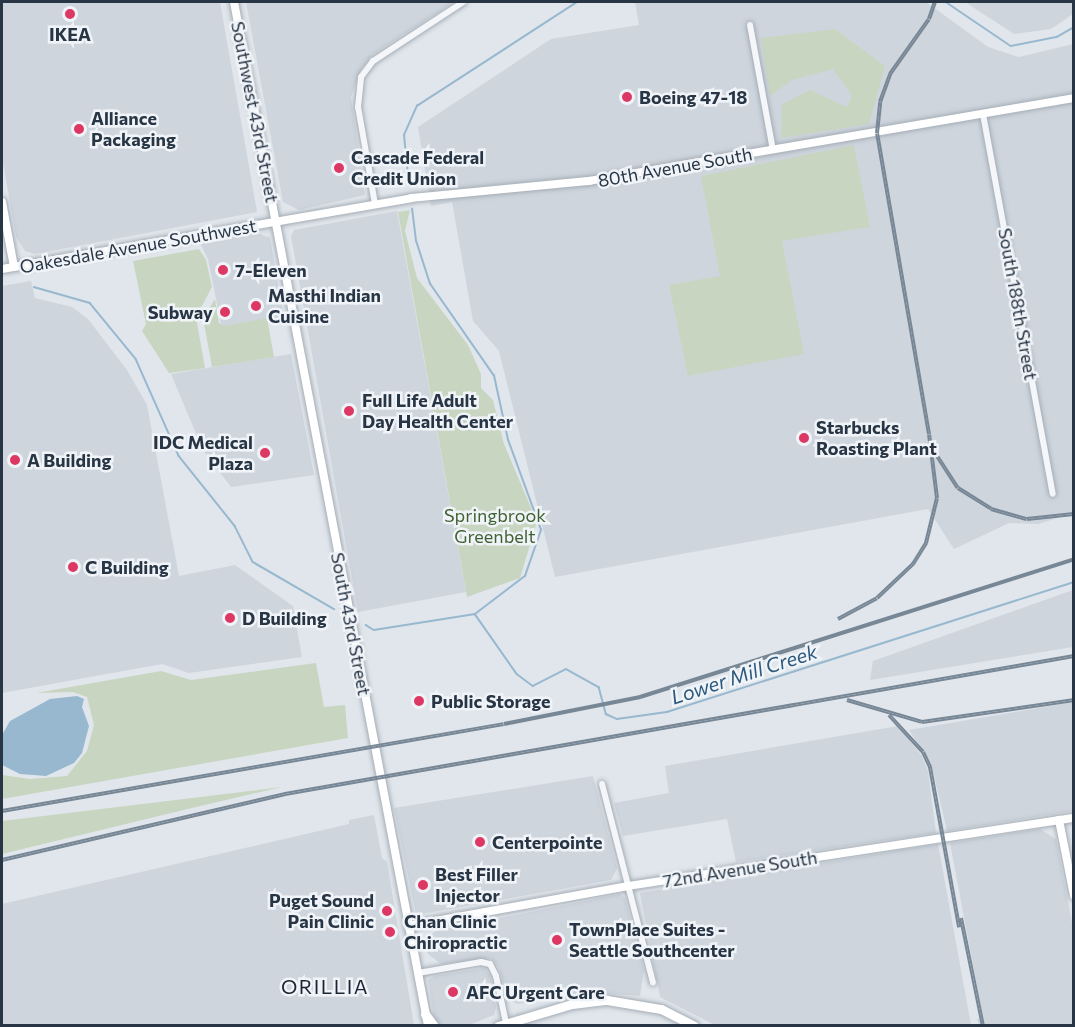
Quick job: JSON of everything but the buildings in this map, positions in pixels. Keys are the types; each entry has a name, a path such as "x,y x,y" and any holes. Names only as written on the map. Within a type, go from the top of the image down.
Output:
{"main road":[{"path":"502,1024 572,1004 607,1000 661,1009 694,1026"},
{"path":"425,1014 434,1026"}],"street":[{"name":"Southwest 43rd Street","path":"234,2 275,223"},
{"path":"375,204 358,107 361,77 373,61 463,2"},
{"path":"750,25 773,150"},
{"name":"80th Avenue South","path":"275,223 442,194 590,182 1074,98"},
{"name":"South 188th Street","path":"983,114 1053,494"},
{"path":"2,202 14,267"},
{"name":"Oakesdale Avenue Southwest","path":"2,270 275,223"},
{"name":"South 43rd Street","path":"275,223 428,1026"},
{"path":"602,784 652,983"},
{"name":"72nd Avenue South","path":"408,926 628,886 1074,818"},
{"path":"1059,820 1074,896"},
{"path":"418,973 481,962 490,964 496,976 502,1024"}],"shaded area":[{"path":"2,2 220,2 257,212 35,254 25,251 16,237 2,157"},
{"path":"246,2 454,2 372,55 361,69 351,97 365,195 299,210 283,202"},
{"path":"635,2 926,2 988,47 1019,57 1073,44 1073,513 1038,524 1009,523 954,549 928,509 555,577 499,351 473,321 452,202 431,206 418,127 551,39 639,25"},
{"path":"965,2 1073,2 1073,14 1051,29 1014,34"},
{"path":"397,211 466,592 358,612 291,236 294,230"},
{"path":"258,233 270,238 284,318 222,329 208,259 200,243"},
{"path":"31,281 35,298 72,307 88,319 127,370 147,405 179,576 235,565 293,606 302,657 189,673 162,664 2,693 2,286"},
{"path":"291,354 314,475 231,487 203,450 171,374"},
{"path":"1073,590 1073,647 870,680 873,661"},
{"path":"1073,702 1073,811 947,831 932,767 909,730"},
{"path":"898,726 922,756 928,771 936,833 736,862 727,819 623,836 614,803 669,793 665,766"},
{"path":"593,776 617,868 611,880 416,915 394,808"},
{"path":"374,815 382,858 387,862 414,1025 2,1025 2,904 349,824 349,820"},
{"path":"1040,829 1056,839 1073,928 1073,1025 979,1025 977,1019 983,1018 950,843"},
{"path":"938,844 971,1025 715,1025 660,997 640,893"},
{"name":"TownPlace Suites - Seattle Southcenter","path":"620,894 625,898 644,970 640,996 589,992 518,1004 507,999 499,967 491,958 441,964 427,953 428,937 436,931"},
{"path":"484,968 490,975 496,1007 494,1015 469,1025 439,1025 434,1018 428,980 434,976"}],"green space":[{"path":"835,29 885,66 869,124 781,138 782,104 810,90 847,107 852,96 833,69 792,80 770,96 761,38"},
{"path":"854,145 870,227 782,241 804,354 688,376 669,285 720,276 701,176"},
{"name":"Springbrook Greenbelt","path":"410,210 405,231 417,278 468,345 481,374 481,388 493,400 504,444 537,522 520,578 467,597 398,212"},
{"path":"199,249 206,260 212,287 196,317 205,368 169,373 142,331 146,324 133,261"},
{"path":"215,299 219,323 224,326 267,318 274,357 212,367 203,318"},
{"path":"316,663 324,707 345,705 348,738 2,799 2,775 30,779 67,776 87,751 94,725 87,697 73,692 36,693 161,671 191,680"},
{"path":"282,787 196,807 2,854 2,821"}],"water":[{"path":"77,696 84,699 82,707 89,726 82,753 74,763 46,776 20,774 2,765 2,735 10,721 50,699"}],"waterway":[{"path":"409,186 404,135 417,106 577,2"},
{"path":"946,2 1011,46 1057,37 1074,27"},
{"path":"366,625 374,630 475,614 525,576 541,530 508,440 494,376 430,284 416,241 412,209"},
{"path":"34,287 90,303 136,359 179,456 235,526 253,562 334,609"},
{"name":"Lower Mill Creek","path":"475,614 517,674 533,686 566,669 599,687 606,714 617,719 667,712 1074,582"}],"railway":[{"path":"838,619 877,598 913,564 926,543 937,498 929,434 877,133 880,102 890,74 929,19 935,2"},
{"path":"937,456 958,488 991,509 1027,519 1074,514"},
{"path":"2,811 504,724 640,697 1074,559"},
{"path":"2,860 285,794 1074,656"},
{"path":"847,700 922,722 1074,700"},
{"path":"889,715 923,752 930,767 959,927"},
{"path":"961,918 983,1026"}],"place":[{"name":"IKEA","path":"70,14"},
{"name":"Boeing 47-18","path":"627,97"},
{"name":"Alliance Packaging","path":"79,129"},
{"name":"Cascade Federal Credit Union","path":"339,168"},
{"name":"7-Eleven","path":"223,270"},
{"name":"Masthi Indian Cuisine","path":"256,306"},
{"name":"Subway","path":"225,312"},
{"name":"Full Life Adult Day Health Center","path":"349,411"},
{"name":"Starbucks Roasting Plant","path":"804,438"},
{"name":"IDC Medical Plaza","path":"265,453"},
{"name":"A Building","path":"15,460"},
{"name":"C Building","path":"73,567"},
{"name":"D Building","path":"230,618"},
{"name":"Public Storage","path":"419,701"},
{"name":"Centerpointe","path":"480,842"},
{"name":"Best Filler Injector","path":"423,885"},
{"name":"Puget Sound Pain Clinic","path":"387,911"},
{"name":"Chan Clinic Chiropractic","path":"390,932"},
{"name":"TownPlace Suites - Seattle Southcenter","path":"557,940"},
{"name":"AFC Urgent Care","path":"453,992"}],"district":[{"name":"ORILLIA","path":"325,986"}]}
